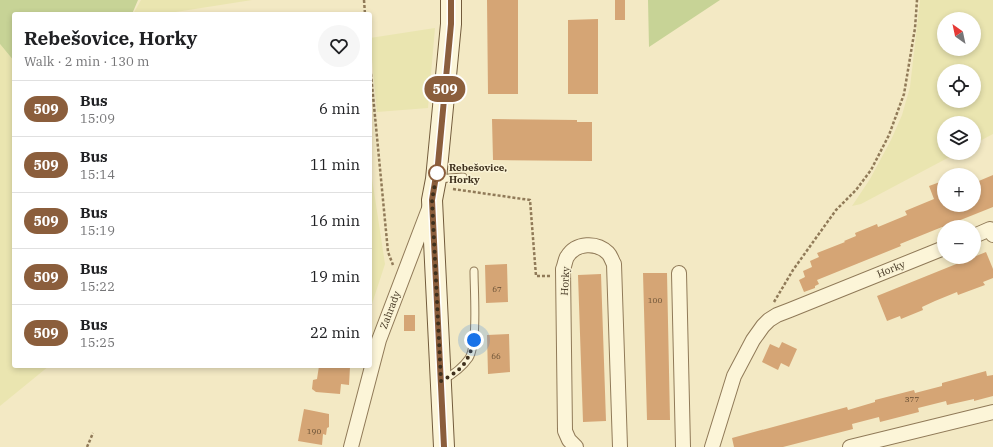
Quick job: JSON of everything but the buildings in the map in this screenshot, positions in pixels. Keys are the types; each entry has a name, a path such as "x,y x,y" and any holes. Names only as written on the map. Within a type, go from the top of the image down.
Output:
{"street":[{"path":"444,447 432,200 443,184 451,0"},
{"name":"Zahrady","path":"372,367 379,340 432,200"},
{"path":"981,234 992,231"},
{"name":"Horky","path":"576,447 569,440 565,431 563,269 568,256 577,248 586,245 597,246 608,254 614,264 620,447"},
{"name":"Horky","path":"712,447 734,376 753,340 763,326 777,315 937,251"},
{"path":"679,273 683,447"},
{"name":"Zahrady","path":"351,447 372,368"},
{"path":"850,447 993,412"}],"lane":[{"path":"443,184 463,177"},
{"path":"441,381 455,374 469,357 474,340 474,270"}],"path":[{"path":"364,0 365,12"},
{"path":"777,315 773,306 775,297 836,210 856,190 871,170 889,135 904,94 915,28 917,0"},
{"path":"372,85 388,252 400,284"},
{"path":"443,184 530,200 536,276"},
{"path":"87,447 93,433"}],"shaded area":[{"path":"141,0 252,0 176,12 134,12"},
{"path":"920,0 993,0 993,134 981,140 981,116 937,116 937,160 944,160 861,204 852,206 870,179 891,140 902,115 910,87"},
{"path":"435,28 428,108 377,112 372,59 372,38"},
{"path":"0,44 12,59 12,368 47,368 0,406"},
{"path":"372,178 385,264 372,304"}],"green space":[{"path":"0,0 138,0 133,12 12,12 12,59 0,44"},
{"path":"648,0 720,0 649,47"}],"bus line":[{"name":"509","path":"444,447 432,200 438,164 451,24 451,0"}],"place":[{"name":"Rebešovice, Horky","path":"437,173"}],"route":[{"path":"437,173 432,200 441,381 455,374 469,357 474,340"}]}
